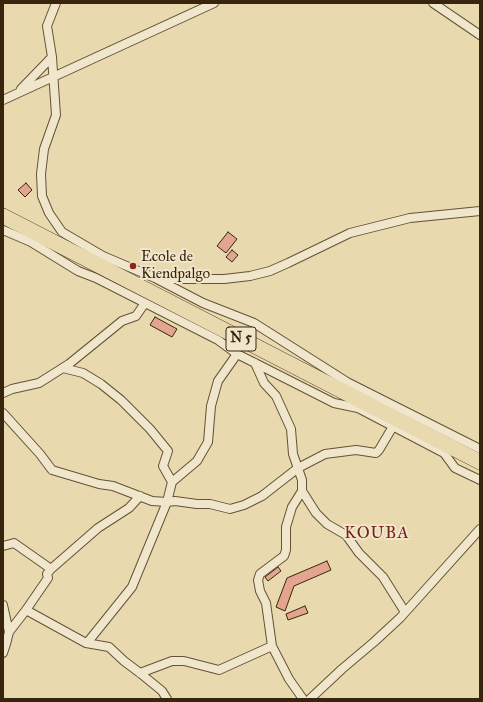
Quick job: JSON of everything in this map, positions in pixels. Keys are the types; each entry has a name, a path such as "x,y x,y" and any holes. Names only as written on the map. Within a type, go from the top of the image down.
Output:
{"highway":[{"name":"N 5","path":"3,216 395,423 480,462"}],"street":[{"path":"56,3 47,26 52,57 56,115 44,149 40,174 42,196 49,213 62,232 103,256 155,278 203,303 254,323 347,382 480,449"},
{"path":"3,100 214,3"},
{"path":"433,3 480,34"},
{"path":"16,93 32,79 52,57"},
{"path":"155,278 168,280 224,279 250,276 270,271 350,233 410,218 480,211"},
{"path":"3,230 31,242 78,271 96,278 218,340 237,354 334,403 358,408 395,423 444,453 455,468 480,480"},
{"path":"3,393 12,389 39,383 63,368 74,361 122,321 136,316 145,303"},
{"path":"87,643 132,587 167,502 172,482 198,461 208,442 211,406 218,381 237,354"},
{"path":"255,363 264,383 276,396 291,429 293,454 302,480 302,491 292,507 286,527 286,550 284,556 260,574 258,580 260,591 266,603 272,646 289,679 302,699"},
{"path":"63,368 83,373 101,384 121,400 150,429 168,451 163,466 172,482"},
{"path":"3,413 40,454 52,470 98,484 113,486 152,501 210,504 230,509 244,505 262,496 298,468 325,454 356,450 376,453 395,423"},
{"path":"302,491 316,513 327,524 346,535 359,553 383,577 405,612"},
{"path":"3,652 9,632 48,578 47,574 51,569 98,528 129,508 140,496"},
{"path":"310,699 330,679 374,642 405,612 480,529"},
{"path":"3,546 14,543 51,569"},
{"path":"3,605 9,632"},
{"path":"26,610 36,617 87,643 109,646 124,661 162,691 167,699"},
{"path":"140,673 172,661 184,661 219,670 272,646"}],"building":[{"path":"26,183 32,190 25,197 18,190"},
{"path":"228,232 237,239 226,253 217,246"},
{"path":"232,250 238,255 232,262 226,257"},
{"path":"155,317 177,329 172,337 150,325"},
{"path":"327,561 331,570 294,586 285,611 276,607 287,578"},
{"path":"278,567 281,571 268,581 265,577"},
{"path":"305,606 308,613 288,620 286,614"}],"place":[{"name":"Ecole de Kiendpalgo","path":"133,266"}],"district":[{"name":"KOUBA","path":"377,534"}]}
